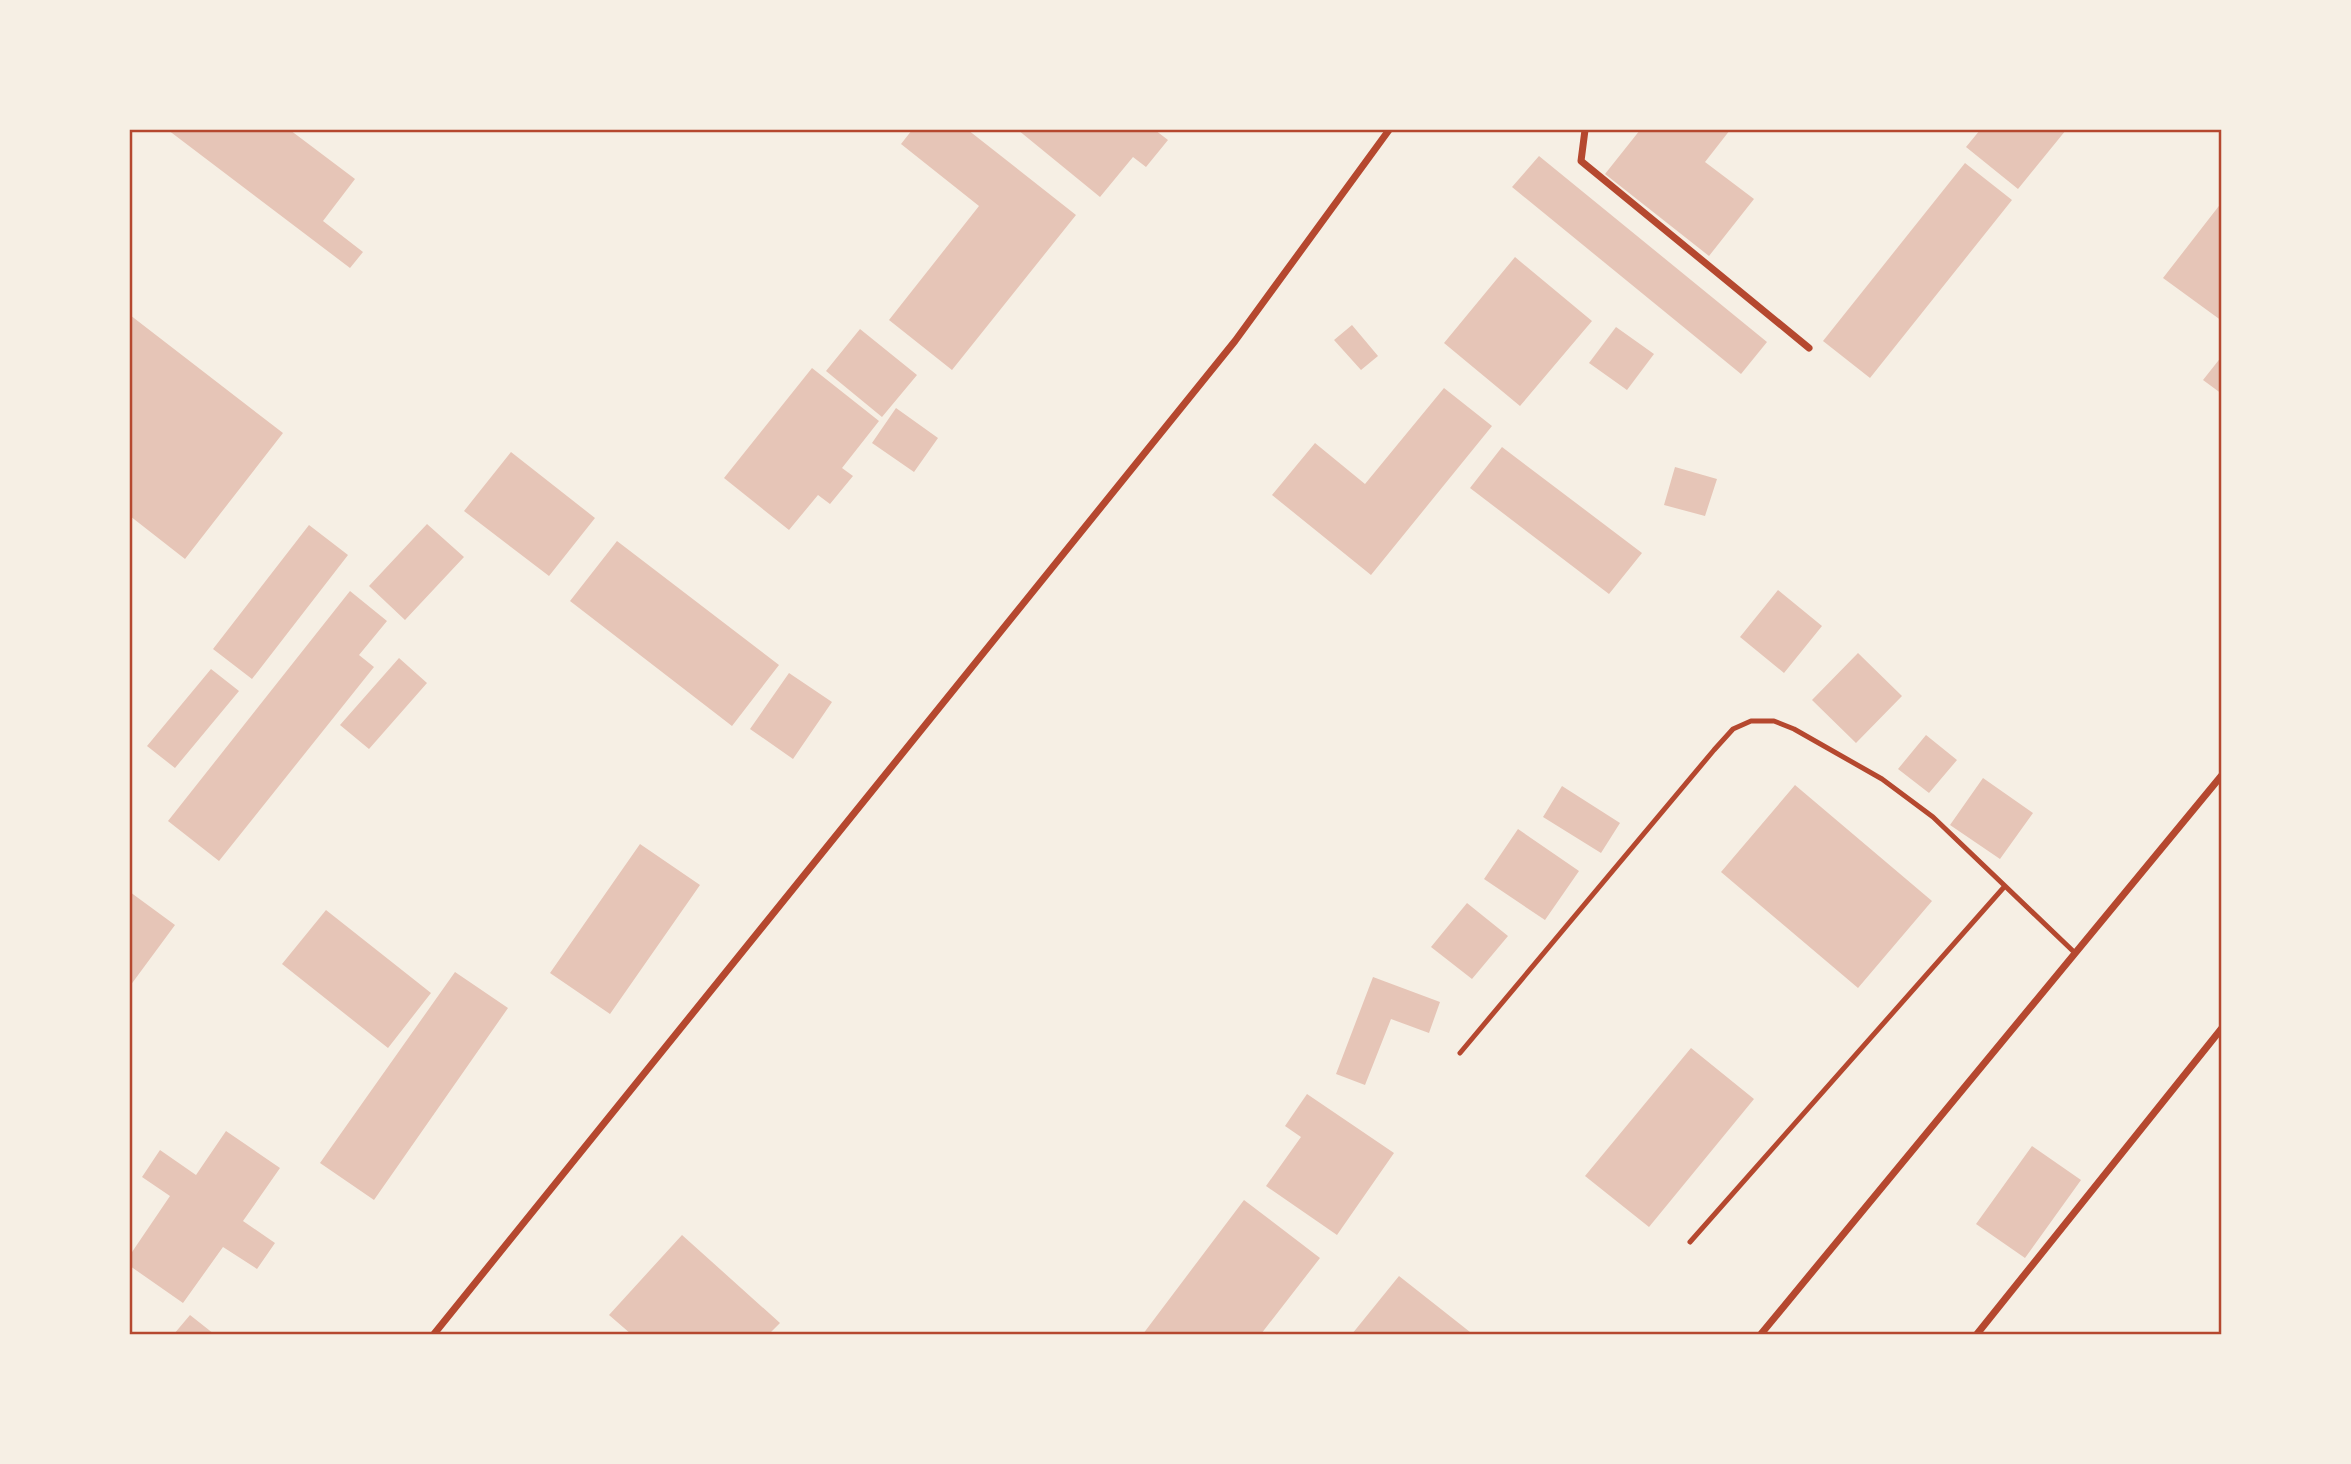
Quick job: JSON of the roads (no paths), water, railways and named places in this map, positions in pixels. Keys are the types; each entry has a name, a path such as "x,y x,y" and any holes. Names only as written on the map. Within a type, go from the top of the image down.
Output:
{"street":[{"path":"434,1335 1235,341 1390,130"},
{"path":"1585,130 1581,161 1809,348"},
{"path":"1761,1335 2221,775"},
{"path":"1977,1335 2221,1028"}],"lane":[{"path":"1460,1053 1714,750 1733,729 1751,721 1774,721 1794,729 1882,779 1933,817 2074,952"},
{"path":"1690,1242 2006,886"}]}
